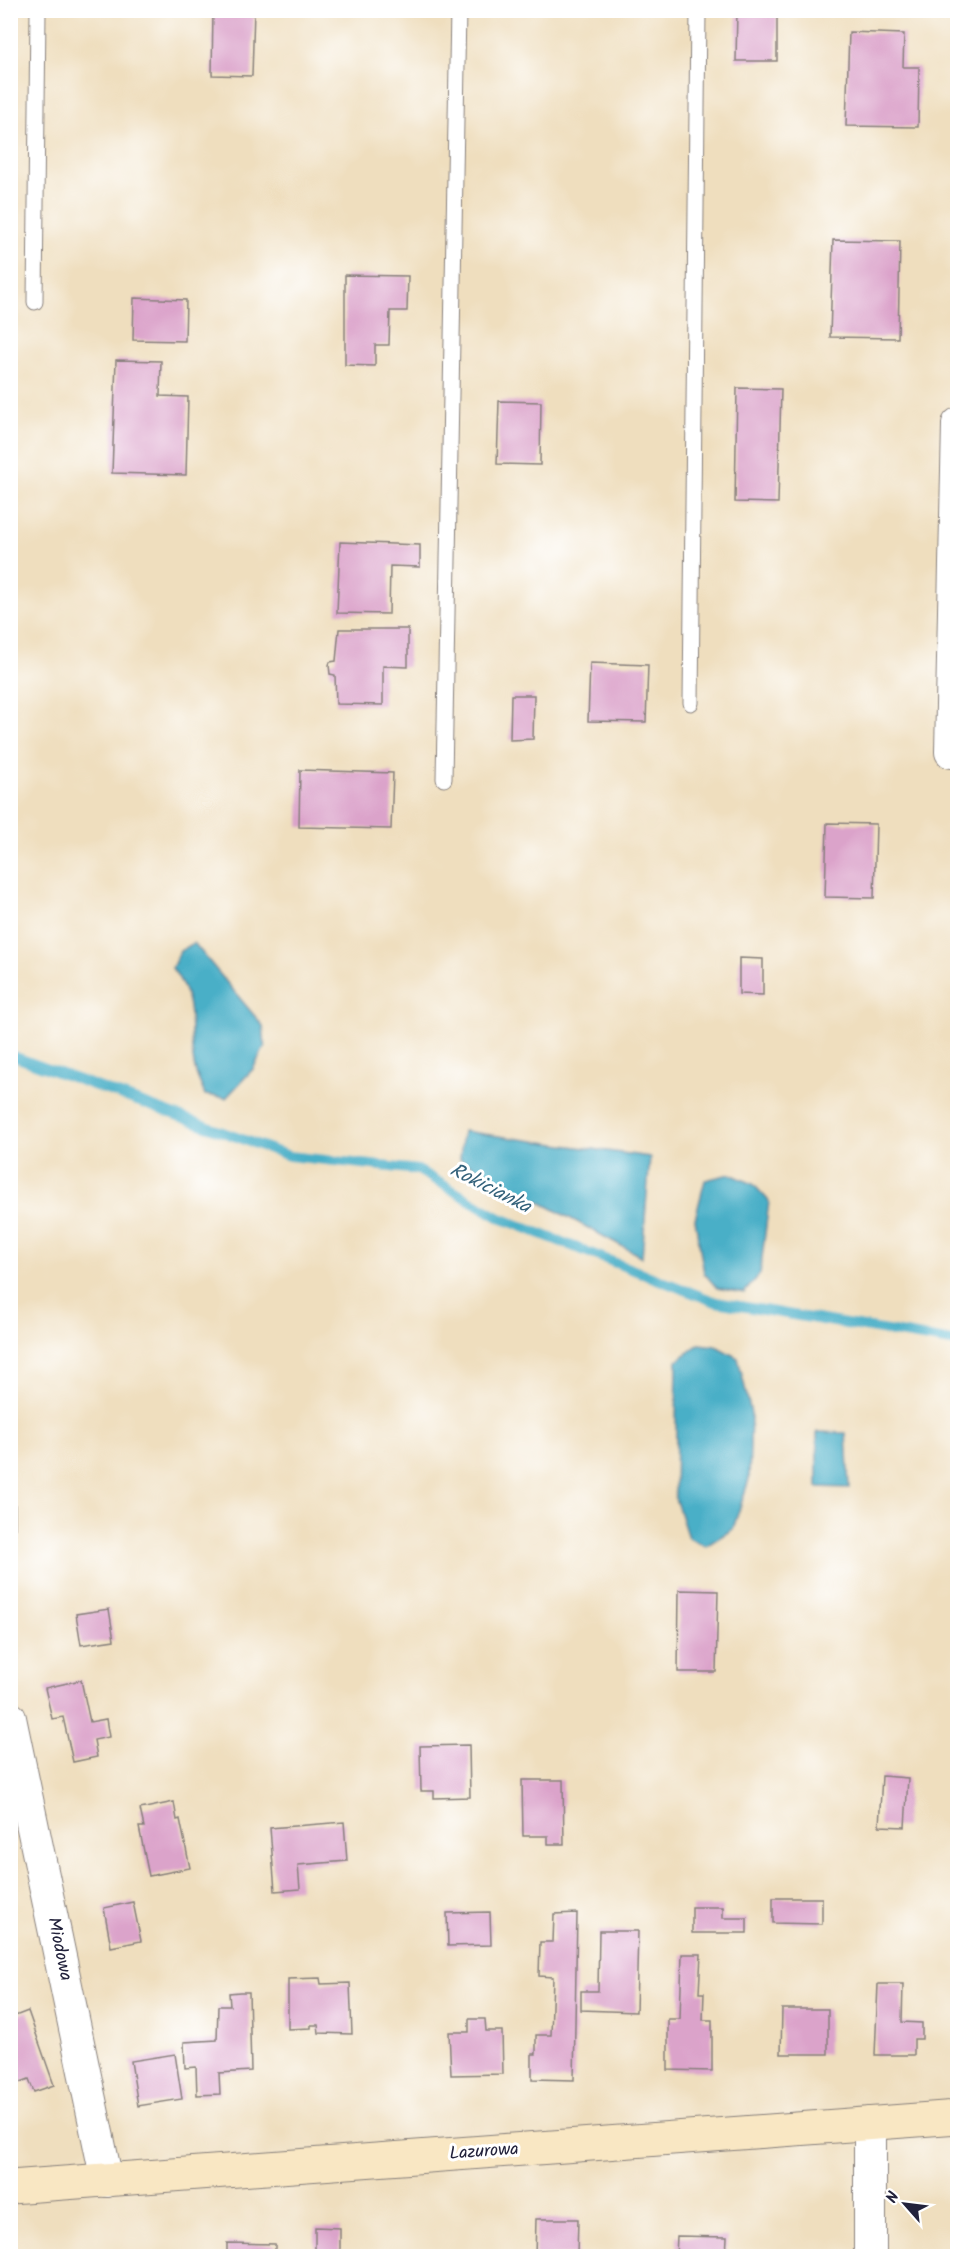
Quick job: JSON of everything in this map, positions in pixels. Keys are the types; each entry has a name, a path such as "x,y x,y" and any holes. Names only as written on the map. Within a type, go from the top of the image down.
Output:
{"street":[{"path":"951,752 957,424"},
{"name":"Miodowa","path":"10,1718 107,2181"},
{"name":"Lazurowa","path":"10,2187 957,2117"},
{"path":"870,2123 870,2256"}],"lane":[{"path":"35,302 38,10"},
{"path":"444,779 458,10"},
{"path":"691,703 698,10"}],"water":[{"path":"194,943 263,1026 265,1046 253,1069 226,1098 205,1095 198,1079 193,1055 189,1005 186,993 172,968 180,951"},
{"path":"463,1131 650,1157 642,1257 460,1159"},
{"path":"730,1174 753,1184 769,1201 760,1274 744,1293 717,1288 704,1273 695,1219 705,1180"},
{"path":"699,1344 716,1346 738,1358 751,1413 749,1479 733,1529 706,1546 688,1538 675,1498 677,1361"},
{"path":"817,1432 846,1433 849,1488 817,1487"}],"building":[{"path":"213,10 254,10 252,76 212,75"},
{"path":"737,10 777,10 777,61 736,61"},
{"path":"849,32 904,34 903,67 919,67 918,127 846,126"},
{"path":"833,240 900,241 898,338 830,337"},
{"path":"345,275 408,276 407,311 390,311 389,345 375,345 375,366 345,365"},
{"path":"134,298 186,300 185,341 133,340"},
{"path":"116,360 161,361 160,396 188,397 186,475 112,473"},
{"path":"737,388 781,389 778,503 735,502"},
{"path":"499,401 541,402 540,465 497,464"},
{"path":"340,542 420,545 420,567 390,566 389,614 337,613"},
{"path":"339,629 408,629 408,667 383,666 383,705 336,704 335,675 330,674 329,665 330,662 336,661"},
{"path":"590,663 648,665 646,722 588,721"},
{"path":"511,695 534,695 533,739 510,740"},
{"path":"300,770 393,773 391,829 299,827"},
{"path":"827,823 876,824 874,898 825,897"},
{"path":"739,958 763,959 763,995 739,994"},
{"path":"10,1505 15,1505 15,1562 10,1562"},
{"path":"679,1590 718,1591 716,1672 678,1672"},
{"path":"109,1609 114,1640 81,1645 76,1614"},
{"path":"81,1680 90,1722 106,1719 109,1737 94,1740 97,1757 73,1762 63,1717 52,1719 45,1688"},
{"path":"469,1745 470,1797 434,1798 434,1791 421,1791 420,1746"},
{"path":"882,1776 908,1778 905,1827 879,1826"},
{"path":"522,1780 563,1780 564,1844 548,1844 548,1836 523,1836"},
{"path":"174,1802 177,1820 180,1819 190,1868 149,1876 139,1827 144,1827 140,1809"},
{"path":"344,1822 347,1861 298,1865 300,1889 275,1891 270,1828"},
{"path":"773,1898 822,1898 822,1924 773,1923"},
{"path":"133,1902 141,1941 111,1947 104,1908"},
{"path":"692,1907 723,1907 723,1918 747,1918 747,1933 692,1933"},
{"path":"490,1912 491,1945 448,1946 447,1913"},
{"path":"577,1913 574,2080 532,2079 532,2054 536,2054 536,2035 551,2035 553,1977 539,1976 540,1942 553,1942 554,1914"},
{"path":"599,1931 638,1931 636,2012 581,2010 581,1991 598,1991"},
{"path":"682,1954 701,1954 699,1993 704,1993 703,2020 712,2020 712,2071 668,2070 668,2019 680,2019"},
{"path":"320,1978 321,1984 350,1983 352,2034 319,2033 318,2025 311,2025 311,2028 288,2029 288,1979"},
{"path":"878,1984 903,1984 902,2022 922,2023 922,2039 914,2039 914,2055 875,2055"},
{"path":"249,1992 251,2071 219,2073 220,2094 197,2095 196,2067 185,2068 184,2042 217,2040 218,2006 230,2006 229,1993"},
{"path":"782,2009 828,2009 828,2054 781,2054"},
{"path":"28,2011 54,2085 34,2092 29,2079 10,2086 10,2018"},
{"path":"469,2019 485,2019 486,2031 502,2031 503,2074 451,2075 449,2032 469,2032"},
{"path":"175,2054 182,2099 138,2106 131,2061"},
{"path":"536,2219 578,2219 577,2255 535,2256"},
{"path":"315,2227 340,2228 340,2256 315,2256"},
{"path":"677,2236 727,2237 726,2256 676,2256"},
{"path":"227,2243 275,2244 275,2256 227,2256"}],"waterway":[{"name":"Rokicianka","path":"10,1055 289,1156 418,1170 500,1218 716,1302 958,1343"}]}
